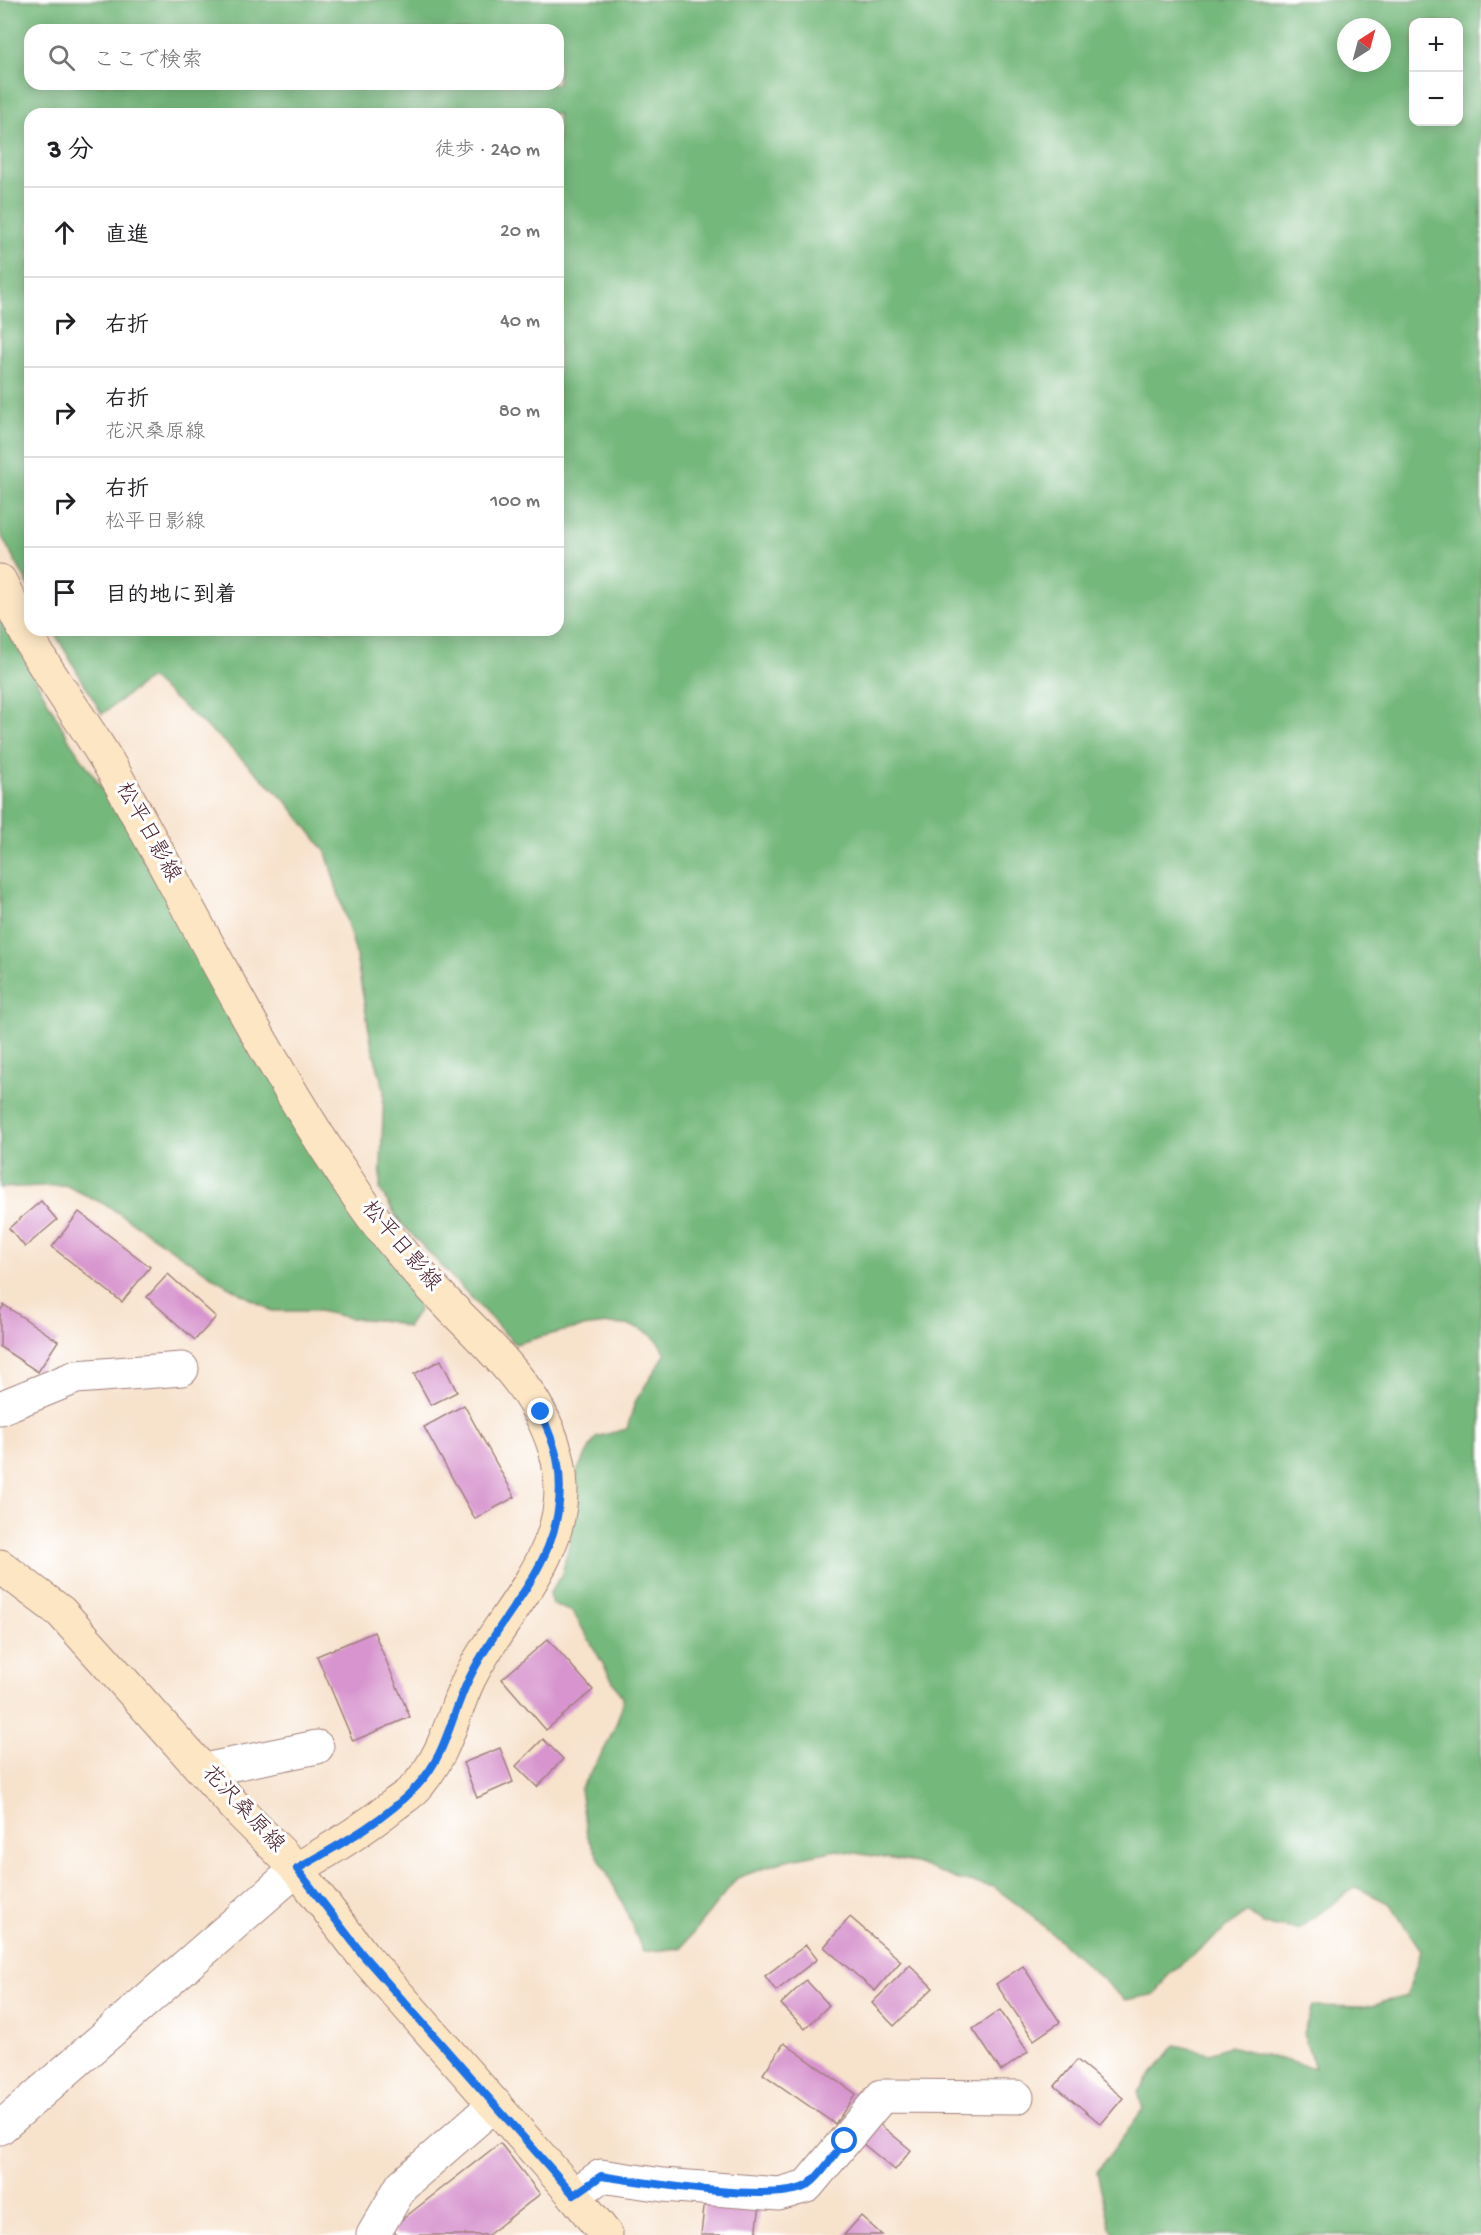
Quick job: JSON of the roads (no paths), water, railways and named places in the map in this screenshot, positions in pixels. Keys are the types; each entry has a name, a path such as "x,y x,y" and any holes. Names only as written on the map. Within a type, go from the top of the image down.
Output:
{"street":[{"name":"松平日影線","path":"0,581 24,627"},
{"name":"松平日影線","path":"29,636 113,771 276,1068 344,1176 426,1282 496,1350 541,1412 558,1462 561,1493 558,1523 549,1551 530,1586 493,1637 468,1682 447,1742 418,1786 362,1831 297,1869"},
{"path":"0,1408 76,1377 182,1369"},
{"name":"花沢桑原線","path":"0,1567 61,1612 242,1814 297,1869 362,1954 495,2104 606,2235"},
{"path":"204,1770 317,1747"},
{"path":"0,2128 297,1869"},
{"path":"574,2195 601,2176 663,2185 779,2194 807,2186 882,2096 1017,2097"},
{"path":"373,2235 402,2185 495,2104"}]}
